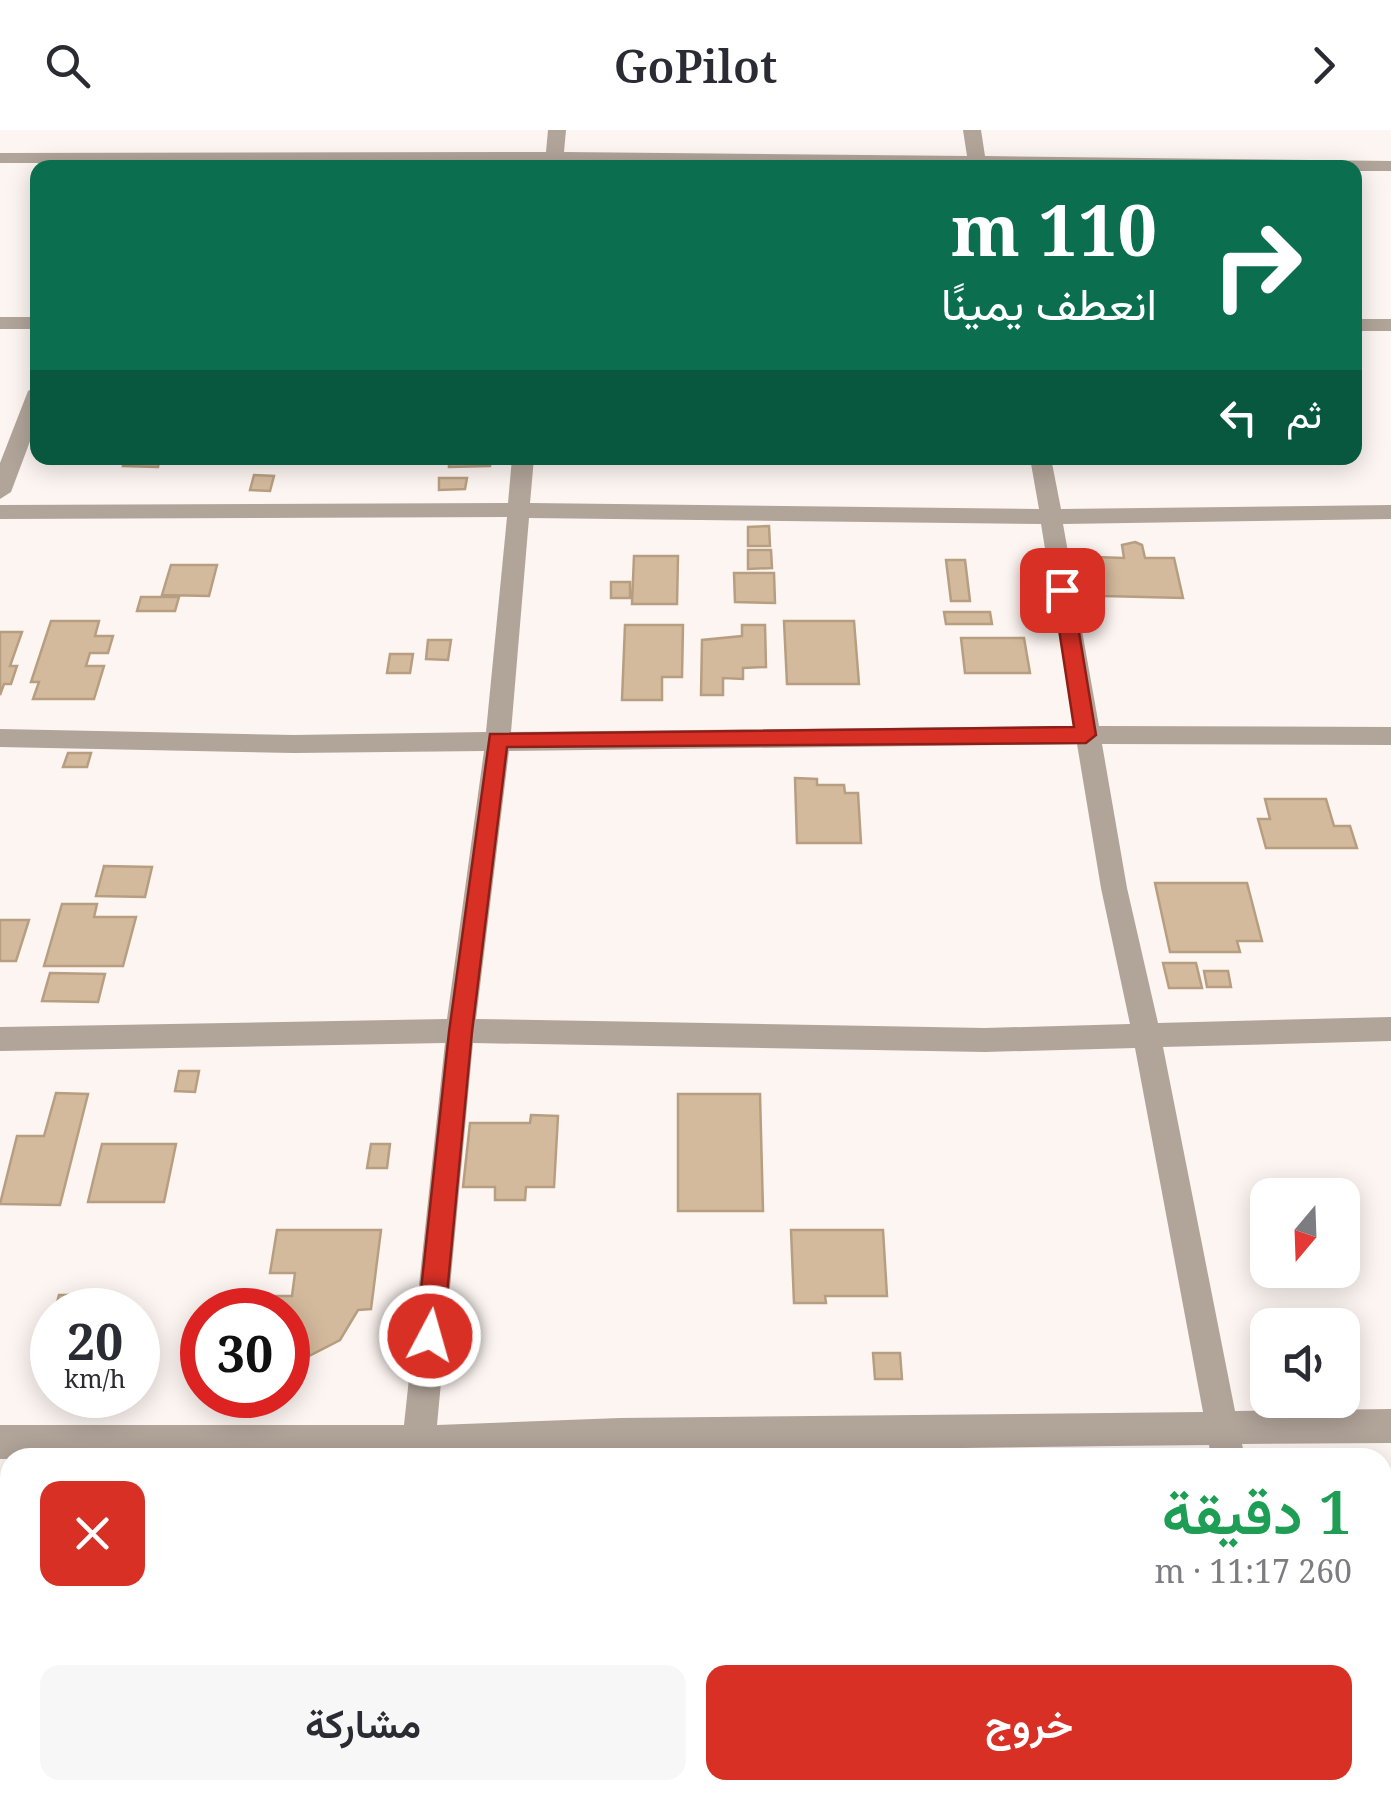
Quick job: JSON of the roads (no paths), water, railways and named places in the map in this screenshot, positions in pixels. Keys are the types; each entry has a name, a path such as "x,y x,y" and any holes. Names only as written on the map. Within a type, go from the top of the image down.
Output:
{"street":[{"path":"554,160 558,130"},
{"path":"972,130 977,160"},
{"path":"0,158 371,160"},
{"path":"1362,166 1391,166"},
{"path":"0,323 30,323"},
{"path":"1362,325 1391,326"},
{"path":"0,492 30,412"},
{"path":"417,1448 460,1032 498,740 523,465"},
{"path":"1042,465 1114,888 1225,1443"},
{"path":"0,512 518,510 1051,517 1391,512"},
{"path":"0,738 294,744 1086,735 1391,736"},
{"path":"0,1039 460,1032 985,1040 1391,1030"},
{"path":"444,1448 620,1435 1225,1443 1391,1426"},
{"path":"0,1442 313,1448"}]}
